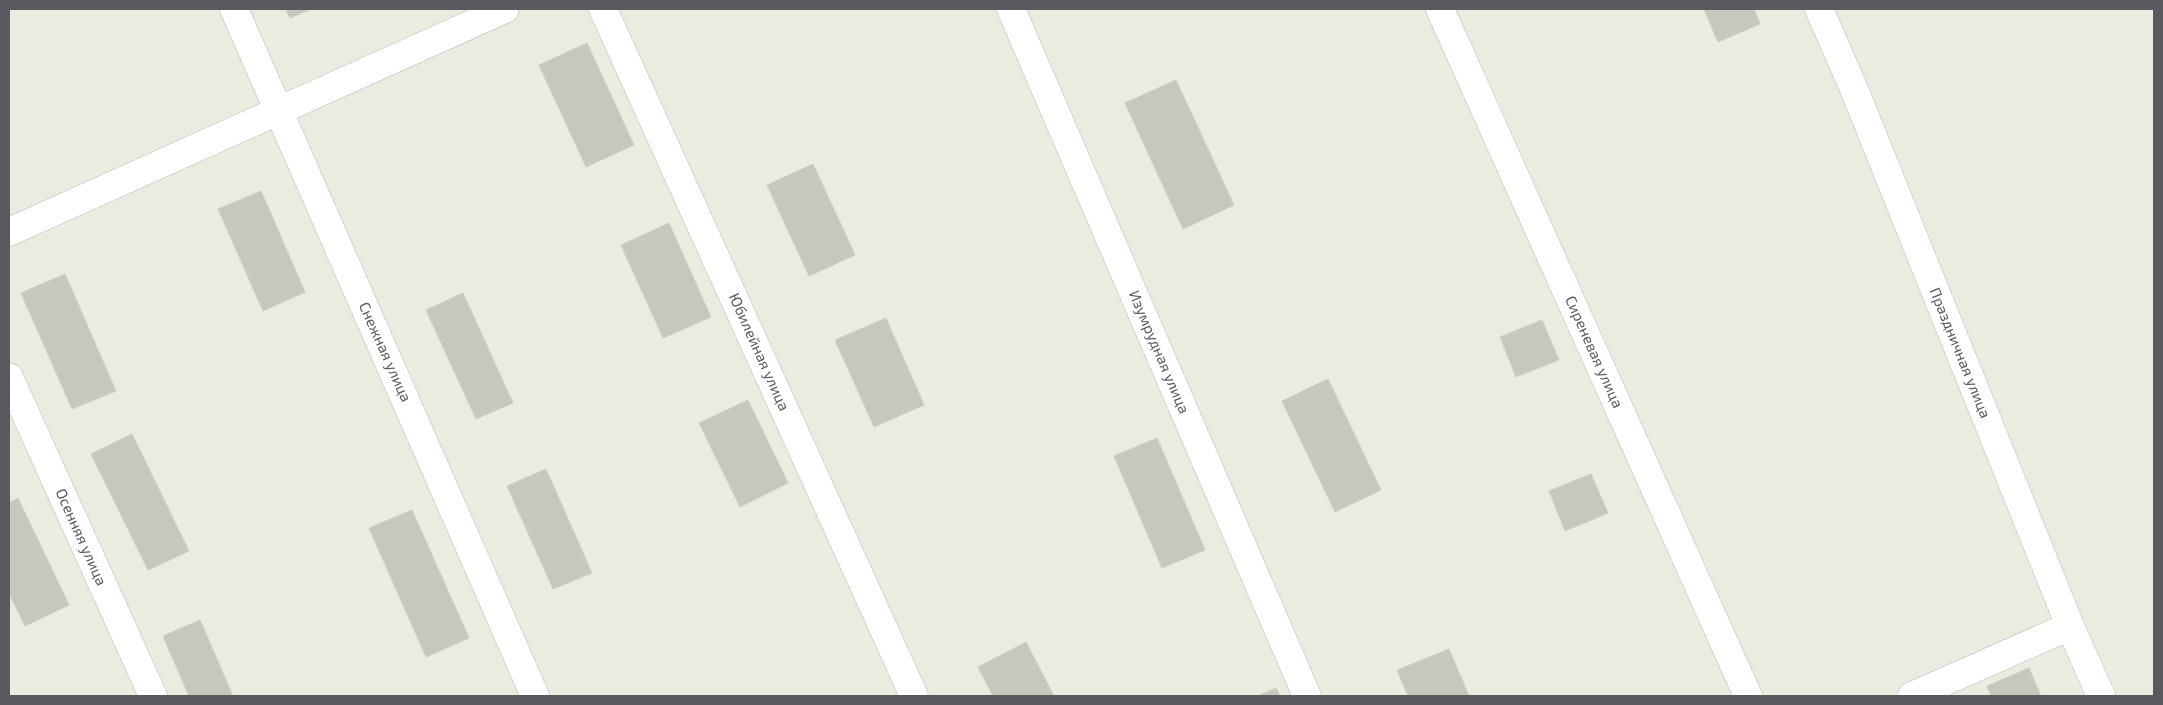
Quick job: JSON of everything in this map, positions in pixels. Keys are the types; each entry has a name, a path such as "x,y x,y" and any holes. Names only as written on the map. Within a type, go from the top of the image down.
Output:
{"street":[{"name":"Снежная улица","path":"234,9 535,696"},
{"path":"9,232 505,9"},
{"name":"Юбилейная улица","path":"603,9 914,696"},
{"name":"Изумрудная улица","path":"1011,9 1307,696"},
{"name":"Сиреневая улица","path":"1440,9 1748,696"},
{"name":"Праздничная улица","path":"1819,9 1854,89 2070,626 2101,696"},
{"name":"Осенняя улица","path":"9,377 153,696"},
{"path":"1912,696 2070,626"}],"building":[{"path":"286,9 311,9 290,18"},
{"path":"1704,9 1754,9 1760,24 1718,42"},
{"path":"587,43 634,145 586,167 539,65"},
{"path":"1176,80 1234,205 1183,229 1125,103"},
{"path":"813,164 855,255 809,276 767,185"},
{"path":"261,191 305,292 263,311 218,209"},
{"path":"669,223 711,317 663,338 621,245"},
{"path":"65,274 116,391 72,409 21,293"},
{"path":"463,293 513,403 476,419 426,310"},
{"path":"886,318 924,405 874,427 835,340"},
{"path":"1542,320 1559,360 1516,377 1500,337"},
{"path":"1328,379 1381,490 1335,512 1282,401"},
{"path":"748,400 788,483 740,507 699,423"},
{"path":"132,434 189,551 148,570 91,454"},
{"path":"1157,438 1205,550 1162,568 1114,456"},
{"path":"546,469 592,573 553,589 507,486"},
{"path":"1591,474 1608,513 1565,531 1549,491"},
{"path":"18,498 69,605 25,626 9,593 9,503"},
{"path":"412,510 469,638 426,657 369,528"},
{"path":"200,620 233,696 189,696 163,636"},
{"path":"1026,642 1054,696 993,696 978,667"},
{"path":"1449,649 1469,696 1408,696 1397,670"},
{"path":"2029,668 2041,696 1991,696 1987,686"},
{"path":"1276,688 1280,696 1258,696"}]}
